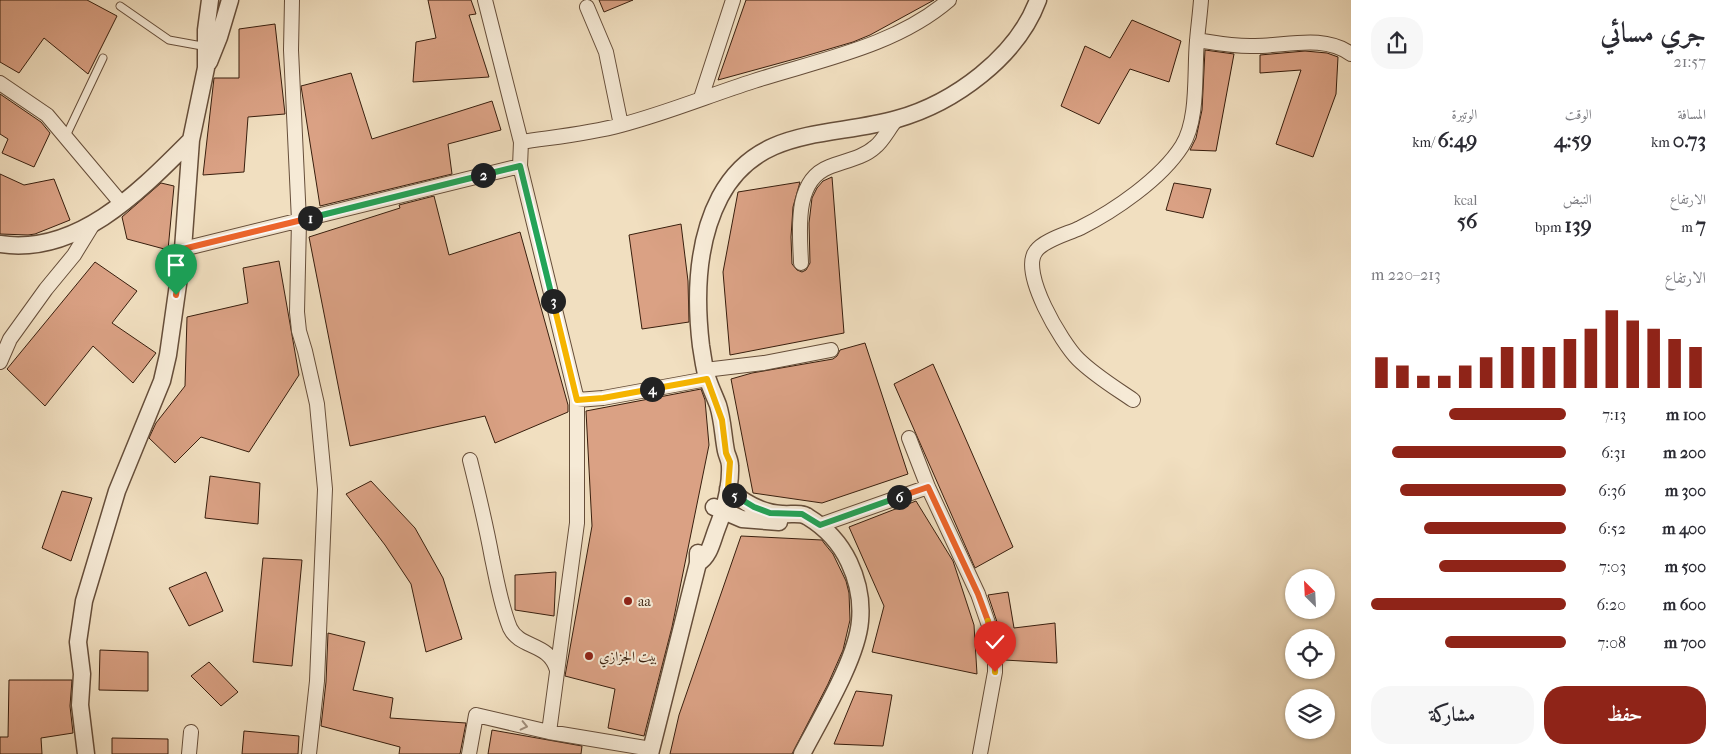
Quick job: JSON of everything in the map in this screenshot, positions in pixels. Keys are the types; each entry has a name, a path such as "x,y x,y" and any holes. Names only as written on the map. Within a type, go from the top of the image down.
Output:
{"street":[{"path":"206,68 210,0"},
{"path":"86,754 80,705 82,674 78,642 84,601 117,491 162,381 168,355 183,249 191,140 206,68 219,37 230,0"},
{"path":"292,0 291,50 299,221 297,312 299,331 316,404 325,489 317,681 308,754"},
{"path":"485,0 521,142 520,166 577,400 577,523 549,732"},
{"path":"701,98 733,0"},
{"path":"521,142 588,133 621,125 667,112 701,98 861,48 912,25 939,9 949,0"},
{"path":"469,754 476,715 650,752 698,563 699,550 728,489 730,467 726,453 722,420 706,375 701,346 699,306 699,278 702,251 706,231 720,198 729,182 742,168 772,146 789,139 896,120 918,113 939,103 978,78 995,62 1024,27 1038,0"},
{"path":"1133,400 1079,360 1064,341 1043,303 1034,280 1032,258 1035,252 1045,244 1087,224 1128,198 1150,181 1177,154 1184,144 1190,127 1193,109 1201,0"},
{"path":"587,7 606,52 621,125"},
{"path":"1197,40 1256,46 1321,43 1335,46 1351,54"},
{"path":"0,83 47,115 121,203"},
{"path":"801,263 802,206 806,189 819,173 827,168 859,156 876,147 896,120"},
{"path":"0,244 30,245 52,241 73,234 93,224 152,178 191,140"},
{"path":"183,249 520,166"},
{"path":"0,362 10,339 46,289 74,255 93,224"},
{"path":"577,400 603,398 832,350"},
{"path":"909,438 928,487 978,594 995,643 995,672 980,754"},
{"path":"718,509 720,464 726,453"},
{"path":"470,460 496,578 511,630 521,639 549,654 555,661 558,671"},
{"path":"718,509 732,516 752,521 815,522 928,487"},
{"path":"728,489 747,504 770,513 802,514 815,522 829,533 845,554 859,588 860,623 852,649 841,676 802,754"},
{"path":"189,754 191,732"}],"lane":[{"path":"120,6 169,40 202,46 206,45"},
{"path":"66,136 103,58"}],"building":[{"path":"0,0 87,0 117,16 88,74 44,38 19,73 0,62"},
{"path":"428,0 471,0 476,14 469,15 489,77 413,82 416,42 436,38"},
{"path":"599,0 633,0 604,12"},
{"path":"746,0 934,0 870,35 853,42 718,80"},
{"path":"1132,20 1181,41 1169,82 1130,69 1099,124 1061,106 1085,46 1110,58"},
{"path":"275,24 285,114 248,117 244,172 203,175 214,78 239,78 239,29"},
{"path":"1205,50 1234,54 1216,151 1190,150 1196,138 1202,110"},
{"path":"1305,51 1327,53 1338,57 1336,94 1313,157 1276,144 1301,70 1260,73 1260,55"},
{"path":"351,73 372,139 492,101 501,130 448,144 452,174 320,206 301,86"},
{"path":"0,94 41,122 50,133 34,167 2,153 8,139 0,134"},
{"path":"0,174 24,185 54,179 70,220 35,234 0,234"},
{"path":"832,177 844,333 730,355 723,272 738,192 800,182 793,207 791,237 792,264 797,270 802,272 806,270 810,263 809,223 812,198 823,181"},
{"path":"161,183 174,186 168,250 127,239 122,217"},
{"path":"1174,183 1211,189 1203,218 1166,210"},
{"path":"434,196 449,255 520,232 568,405 568,412 495,443 485,416 350,446 309,237 400,208 399,205"},
{"path":"681,224 688,281 689,322 642,329 629,235"},
{"path":"279,261 299,375 249,452 201,437 175,463 149,438 156,423 185,386 187,317 248,303 243,268"},
{"path":"95,262 137,291 112,323 156,353 133,383 93,346 45,406 7,369"},
{"path":"865,343 908,474 822,503 753,493 731,379 752,373 833,359 840,350"},
{"path":"933,364 1013,547 975,568 894,384"},
{"name":"aa","path":"701,389 705,400 709,445 672,627 644,736 608,728 615,689 565,676 592,526 586,411"},
{"path":"210,476 260,483 258,524 205,518"},
{"path":"371,481 415,528 443,578 462,639 426,652 411,584 385,545 346,494"},
{"path":"62,491 92,498 71,561 42,548"},
{"path":"916,501 953,561 974,625 977,674 872,652 884,606 849,527"},
{"path":"741,536 822,540 833,554 846,581 849,593 850,620 843,650 828,684 792,754 670,754 679,715"},
{"path":"263,558 302,560 292,666 253,662"},
{"path":"206,572 223,611 189,626 169,588"},
{"path":"556,572 554,616 515,610 515,575"},
{"path":"1008,592 1014,628 1055,623 1057,663 1004,660 1003,640 988,595"},
{"path":"328,633 365,642 353,690 393,698 390,718 466,723 460,754 399,754 400,747 321,726 326,682"},
{"path":"100,650 148,652 148,691 99,690"},
{"path":"209,662 238,692 221,706 191,676"},
{"path":"9,680 72,680 70,706 73,733 41,738 42,754 0,754 0,737 8,737"},
{"path":"856,691 892,695 883,746 834,744"},
{"path":"492,730 582,746 581,754 488,754"},
{"path":"244,731 299,736 298,754 242,754"},
{"path":"112,738 168,739 168,754 112,754"}],"place":[{"name":"aa","path":"628,601"},
{"name":"بيت الجزازي","path":"589,656"}],"route":[{"path":"176,295 183,249 520,166 577,400 603,398 707,379 722,420 726,453 730,462 728,489 747,504 770,513 802,514 820,525 928,487 978,594 995,643 995,672"}]}
